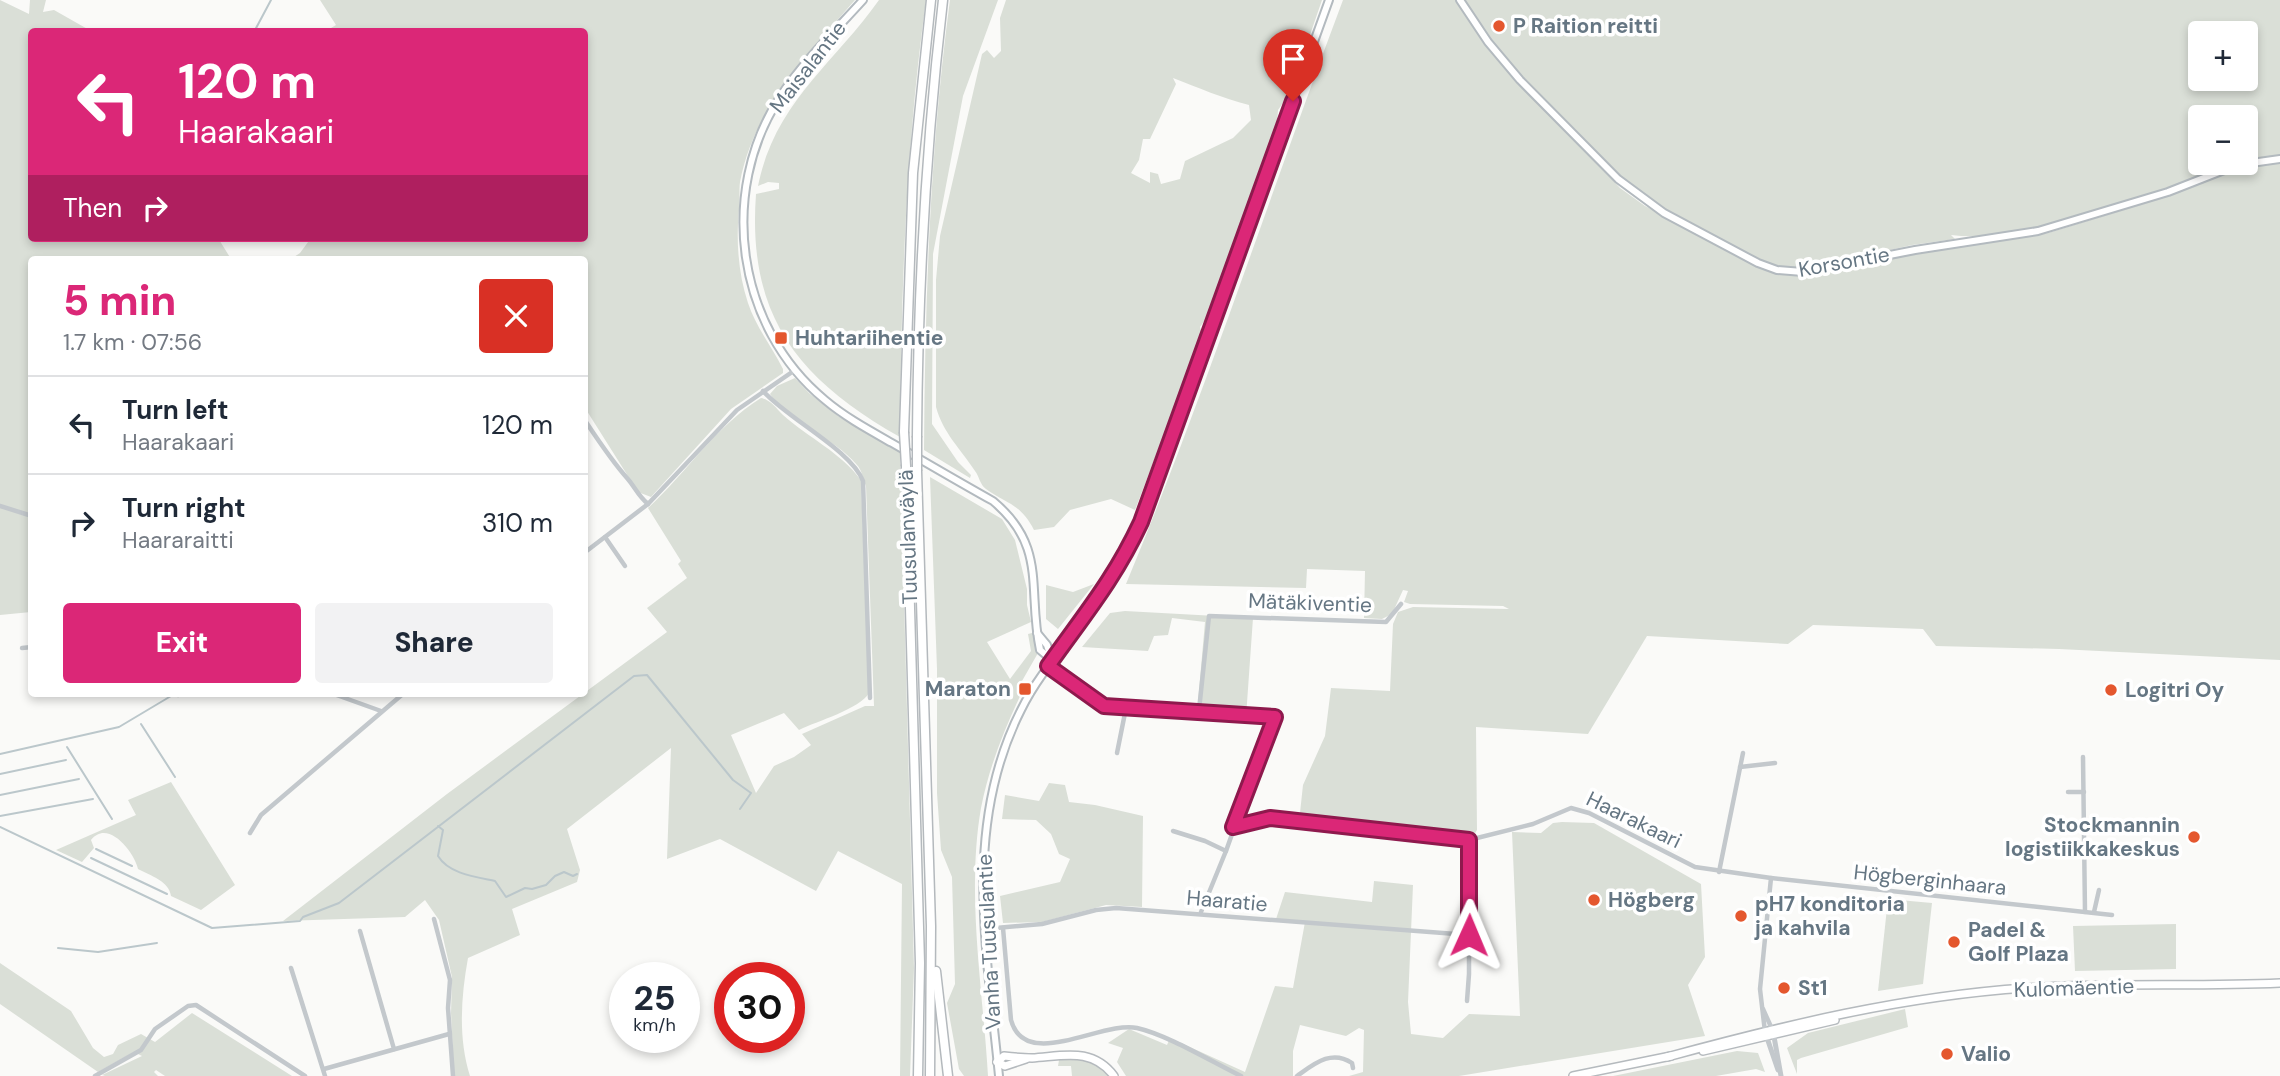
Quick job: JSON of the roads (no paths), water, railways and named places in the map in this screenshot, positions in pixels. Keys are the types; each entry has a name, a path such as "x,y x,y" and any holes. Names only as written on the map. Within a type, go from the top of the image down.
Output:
{"highway":[{"name":"Tuusulanväylä","path":"916,1076 919,1036 904,432 913,173 931,0"},
{"name":"Tuusulanväylä","path":"930,1076 931,926 918,436 922,237 933,84 943,0"},
{"path":"931,926 948,1076"}],"main road":[{"name":"Maisalantie","path":"863,0 781,95 759,138 745,190 744,252 751,285 762,317 795,370 819,395 840,411 993,501 1010,516 1023,534 1030,553 1036,632 1041,653 1050,663"},
{"name":"Vanha Tuusulantie","path":"999,1076 984,929 984,837 992,789 1004,749 1021,710 1050,663 1102,595 1141,522 1329,0"},
{"name":"Korsontie","path":"1461,0 1488,42 1520,80 1618,179 1664,213 1758,263 1777,270 1803,272 1914,250 2038,231 2168,192 2237,165 2280,159"},
{"name":"Kulomäentie","path":"1573,1076 1869,1010 1954,995 2027,988 2280,983"},
{"path":"997,1062 1005,1066 1029,1058 1087,1055 1104,1064 1114,1076"}],"street":[{"path":"588,550 648,503 737,410 795,370"},
{"path":"763,391 776,406 853,465 863,481 870,698"},
{"path":"588,425 612,463 648,503"},
{"path":"0,506 28,515"},
{"path":"606,537 625,566"},
{"name":"Mätäkiventie","path":"1199,710 1209,615 1386,622 1401,604"},
{"path":"22,648 28,647"},
{"path":"1050,663 1104,706 1199,710 1275,717 1201,912"},
{"path":"342,697 381,711"},
{"path":"250,833 261,815 399,697"},
{"path":"1117,753 1126,708"},
{"path":"1719,872 1743,753"},
{"path":"2083,757 2085,912"},
{"path":"1740,767 1775,763"},
{"path":"2068,792 2084,792"},
{"name":"Haarakaari","path":"1233,827 1270,818 1469,840 1533,824 1571,808 1590,813 1695,867 1771,878"},
{"path":"1173,831 1226,851"},
{"path":"1467,1001 1469,840"},
{"path":"1771,878 1760,973 1762,1006 1780,1076"},
{"name":"Högberginhaara","path":"1771,878 2112,915"},
{"path":"2094,912 2099,890"},
{"name":"Haaratie","path":"984,929 1042,924 1109,908 1201,912 1289,923 1469,935"},
{"path":"434,919 450,980 449,1034 453,1076"},
{"path":"1003,928 1011,1020 1013,1030 1021,1039 1032,1043 1050,1042 1094,1035 1119,1027 1140,1028 1241,1076"},
{"path":"360,931 394,1049"},
{"path":"292,968 326,1076"},
{"path":"94,1076 141,1050 155,1029 188,1006 196,1005 305,1076"},
{"path":"324,1069 449,1034"},
{"path":"1297,1076 1323,1058 1344,1058 1352,1063 1353,1068"}],"waterway":[{"path":"256,28 271,0"},
{"path":"0,827 212,928 300,921 303,917 339,903 634,676 647,675 733,780 751,793 740,809"},
{"path":"0,754 119,727 169,697"},
{"path":"141,724 175,777"},
{"path":"67,747 112,819"},
{"path":"0,774 66,760"},
{"path":"0,795 79,779"},
{"path":"0,816 93,799"},
{"path":"438,826 443,830 438,856 443,862 463,874 495,881 506,897 525,888 546,885 564,872 573,876 577,874"},
{"path":"96,849 132,866"},
{"path":"91,858 167,894"},
{"path":"58,948 98,952 157,943"}],"place":[{"name":"P Raition reitti","path":"1499,26"},
{"name":"Huhtariihentie","path":"781,338"},
{"name":"Maraton","path":"1025,689"},
{"name":"Logitri Oy","path":"2111,690"},
{"name":"Stockmannin logistiikkakeskus","path":"2194,837"},
{"name":"Högberg","path":"1594,900"},
{"name":"pH7 konditoria ja kahvila","path":"1741,916"},
{"name":"Padel & Golf Plaza","path":"1954,942"},
{"name":"St1","path":"1784,988"},
{"name":"Valio","path":"1947,1054"}]}
